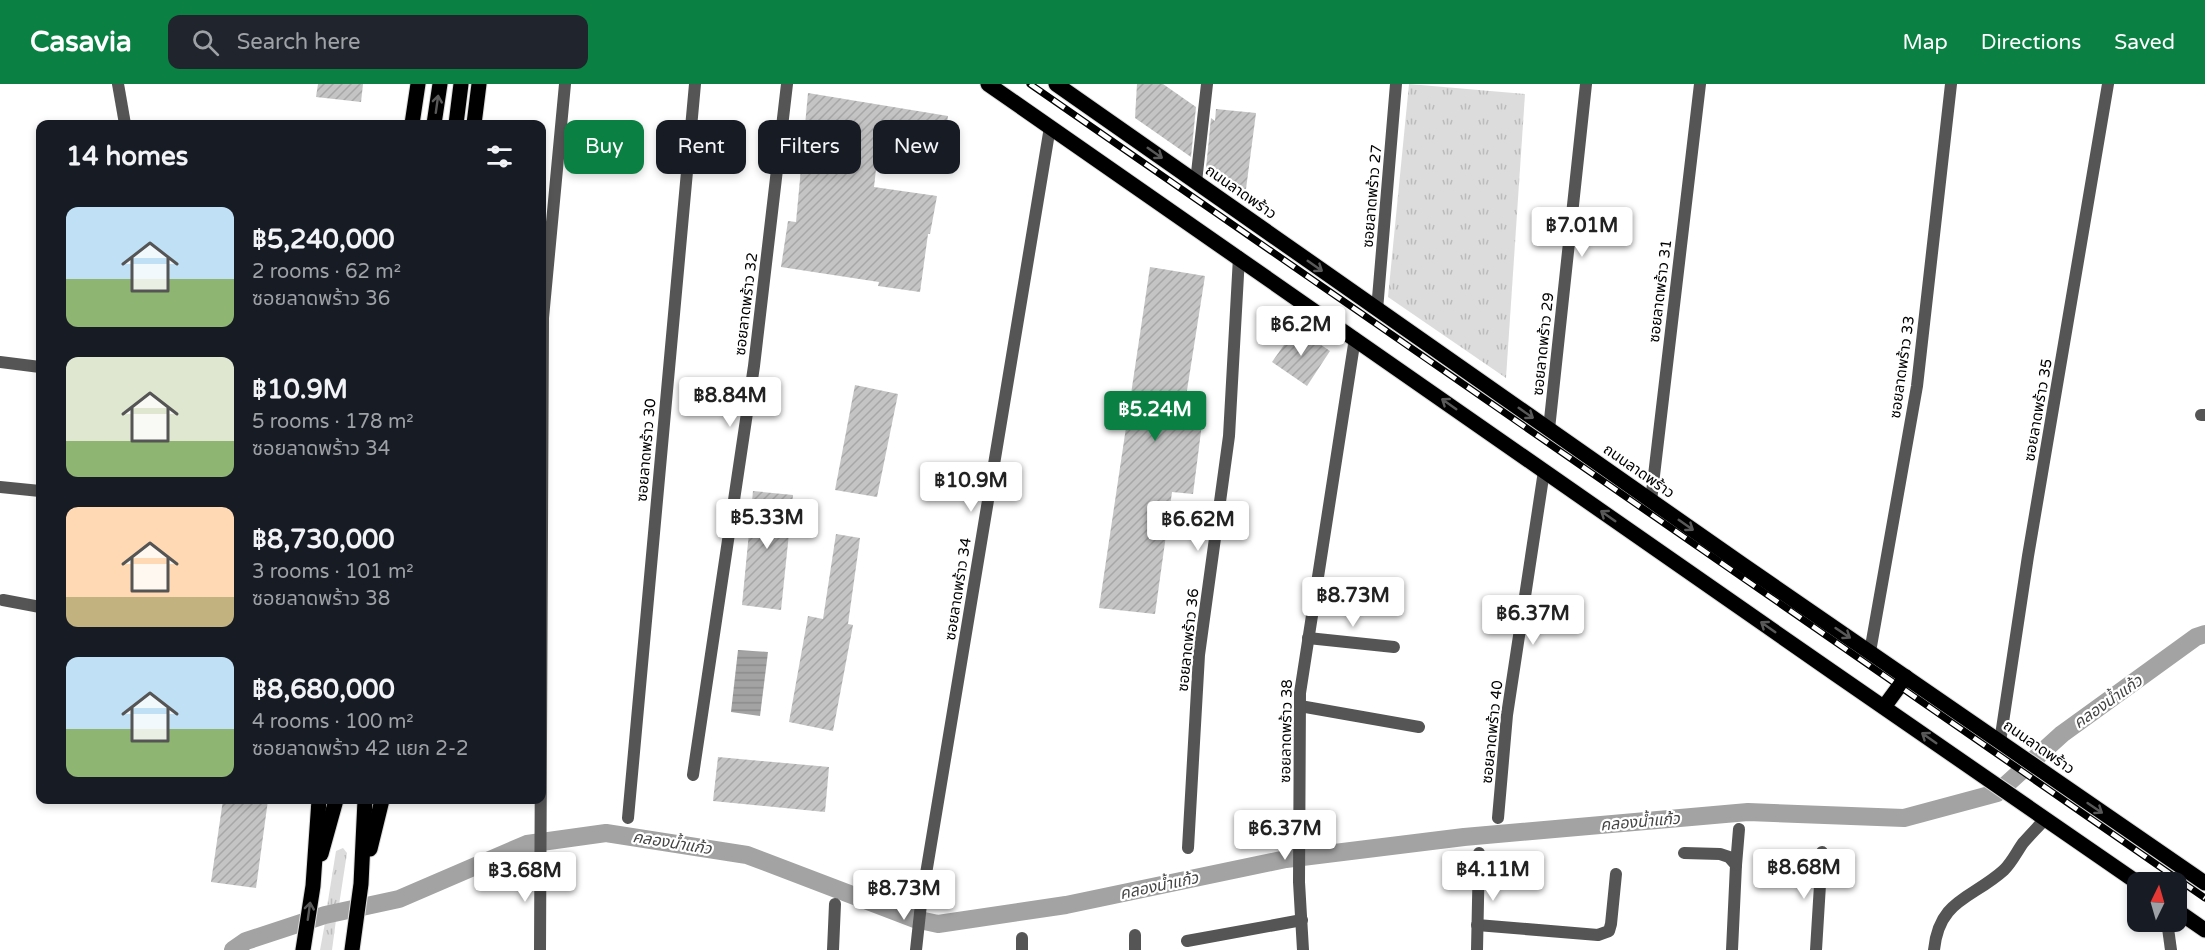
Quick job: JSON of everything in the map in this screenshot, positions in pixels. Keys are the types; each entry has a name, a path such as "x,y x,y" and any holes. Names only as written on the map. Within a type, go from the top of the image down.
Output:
{"main road":[{"path":"413,120 418,84"},
{"path":"436,120 440,84"},
{"path":"457,120 462,84"},
{"path":"474,120 479,84"},
{"path":"988,84 2127,875"},
{"name":"ถนนลาดพร้าว","path":"1056,84 1651,501 2205,883"},
{"path":"1884,707 1906,677"},
{"path":"304,943 313,886 319,804"},
{"path":"313,886 335,804"},
{"path":"352,950 360,891 365,804"},
{"path":"360,891 381,804"},
{"path":"2187,918 2205,930"}],"street":[{"path":"118,84 124,120"},
{"path":"546,286 565,84"},
{"name":"ซอยลาดพร้าว 30","path":"628,818 695,84"},
{"name":"ซอยลาดพร้าว 32","path":"693,775 754,366 787,84"},
{"path":"1196,182 1207,84"},
{"name":"ซอยลาดพร้าว 27","path":"1377,310 1396,84"},
{"name":"ซอยลาดพร้าว 29","path":"1549,429 1586,84"},
{"name":"ซอยลาดพร้าว 31","path":"1651,501 1700,84"},
{"name":"ซอยลาดพร้าว 33","path":"1870,652 1917,386 1951,84"},
{"name":"ซอยลาดพร้าว 35","path":"2005,746 2028,556 2108,84"},
{"name":"ซอยลาดพร้าว 34","path":"916,946 921,904 1050,127"},
{"name":"ซอยลาดพร้าว 36","path":"1188,848 1199,655 1229,436 1239,257"},
{"name":"ซอยลาดพร้าว 38","path":"1303,950 1299,882 1300,706 1308,638 1355,338"},
{"path":"0,363 36,367"},
{"name":"ซอยลาดพร้าว 40","path":"1498,818 1507,715 1544,471"},
{"path":"0,487 36,491"},
{"path":"3,600 36,606"},
{"path":"1308,638 1394,647"},
{"path":"1300,706 1419,727"},
{"path":"540,950 542,804"},
{"path":"1934,950 1935,938 1943,916 2003,871 2045,819"},
{"path":"1732,950 1739,830"},
{"path":"1816,950 1822,852"},
{"path":"1477,950 1479,853"},
{"path":"1684,853 1729,856 1736,865"},
{"path":"1477,925 1598,935 1609,931 1616,874"},
{"path":"833,950 835,904"},
{"path":"1187,941 1302,920"},
{"path":"2169,932 2171,950"},
{"path":"1135,935 1136,950"}],"green space":[{"path":"1409,84 1525,94 1506,378 1388,297"},
{"path":"343,848 347,853 339,905 327,907 336,851"},
{"path":"336,920 332,950 320,950 325,923"}],"shaded area":[{"path":"738,650 768,652 760,716 731,712"}],"building":[{"path":"318,84 363,84 361,102 316,97"},
{"path":"1137,84 1163,84 1196,107 1191,157 1135,118"},
{"path":"808,93 948,116 947,120 873,120 874,187 937,196 930,234 928,234 920,292 878,286 879,282 781,267 788,221 796,222 800,174 861,174 861,120 805,120"},
{"path":"1216,109 1256,113 1246,189 1235,188 1206,168 1211,118 1215,121"},
{"path":"1150,267 1205,276 1185,403 1204,408 1193,494 1172,492 1155,614 1099,608"},
{"path":"1296,328 1330,351 1307,386 1272,362"},
{"path":"855,385 898,394 877,497 835,490"},
{"path":"753,491 793,495 781,610 742,605"},
{"path":"836,534 860,538 848,624 853,625 833,731 789,722 808,616 823,619"},
{"path":"718,757 829,767 825,812 713,801"},
{"path":"222,804 267,804 256,888 211,882"}],"waterway":[{"name":"คลองน้ำแก้ว","path":"233,950 246,941 325,915 399,899 527,844 606,833 747,855 915,919 938,924 1066,905 1286,859 1464,837 1748,812 1904,818 1997,793 2062,734 2196,637 2205,634"}],"railway":[{"path":"1030,84 2205,898"}]}
